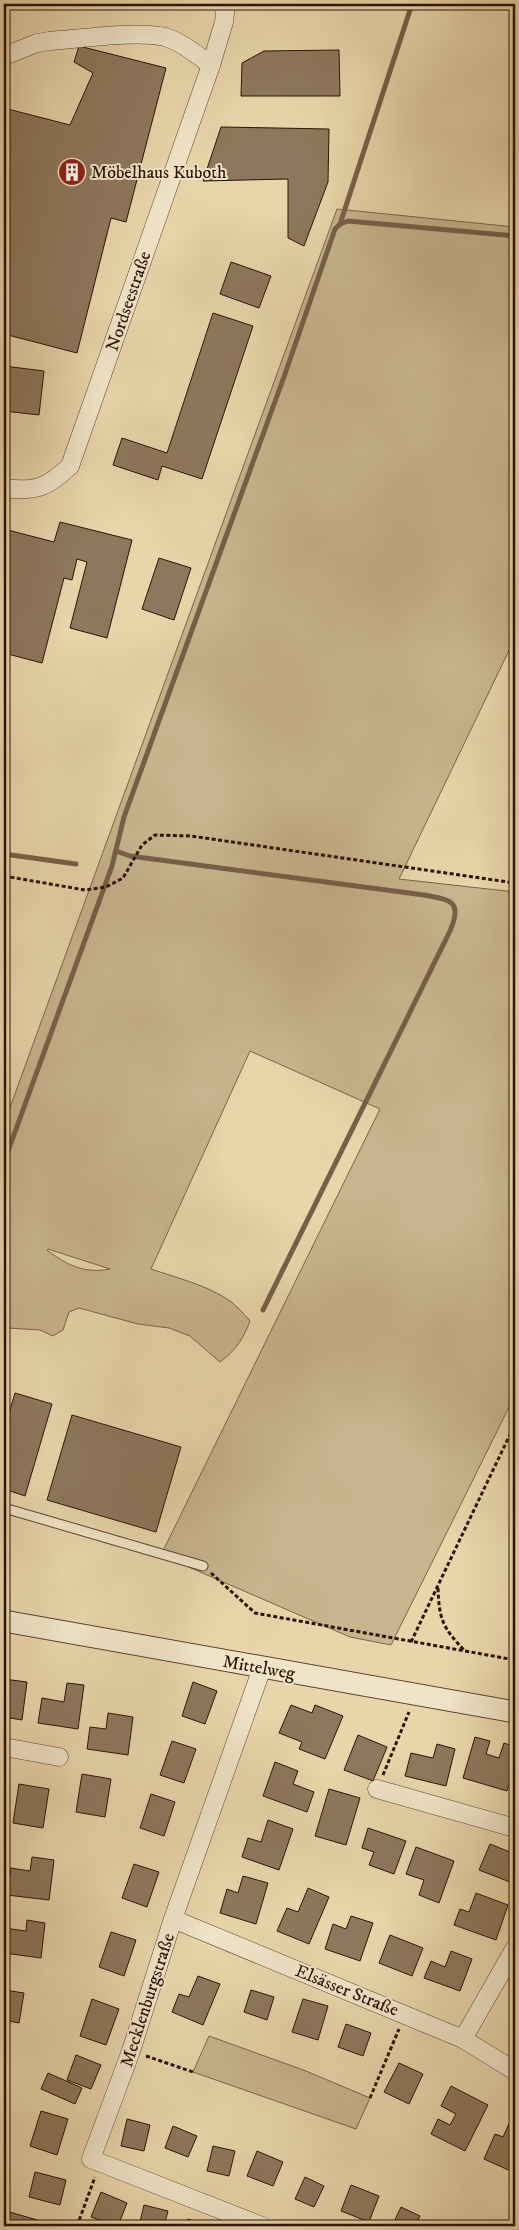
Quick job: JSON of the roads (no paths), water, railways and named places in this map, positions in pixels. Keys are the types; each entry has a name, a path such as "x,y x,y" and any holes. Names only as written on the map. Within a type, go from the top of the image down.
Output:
{"street":[{"name":"Nordseestraße","path":"4,488 35,490 53,483 70,466 211,65 224,22 226,4"},
{"path":"7,55 37,42 49,40 147,34 166,37 182,45 211,65"},
{"name":"Mittelweg","path":"4,1621 515,1712"},
{"name":"Mecklenburgstraße","path":"262,1668 173,1919 131,2051 91,2159 262,2226"},
{"path":"4,1747 59,1757"},
{"path":"377,1789 515,1828"},
{"name":"Elsässer Straße","path":"173,1919 463,2039 515,2071"},
{"path":"463,2039 515,1948"}],"lane":[{"path":"4,1508 203,1566"}],"waterway":[{"path":"4,1162 112,866 124,817 285,374 335,229 340,224 412,4"},
{"path":"340,224 348,221 515,236"},
{"path":"116,851 130,856 424,895 448,901 455,908 454,921 450,931 263,1310"},
{"path":"4,854 76,864"}],"place":[{"name":"Möbelhaus Kuboth","path":"72,172"}]}
